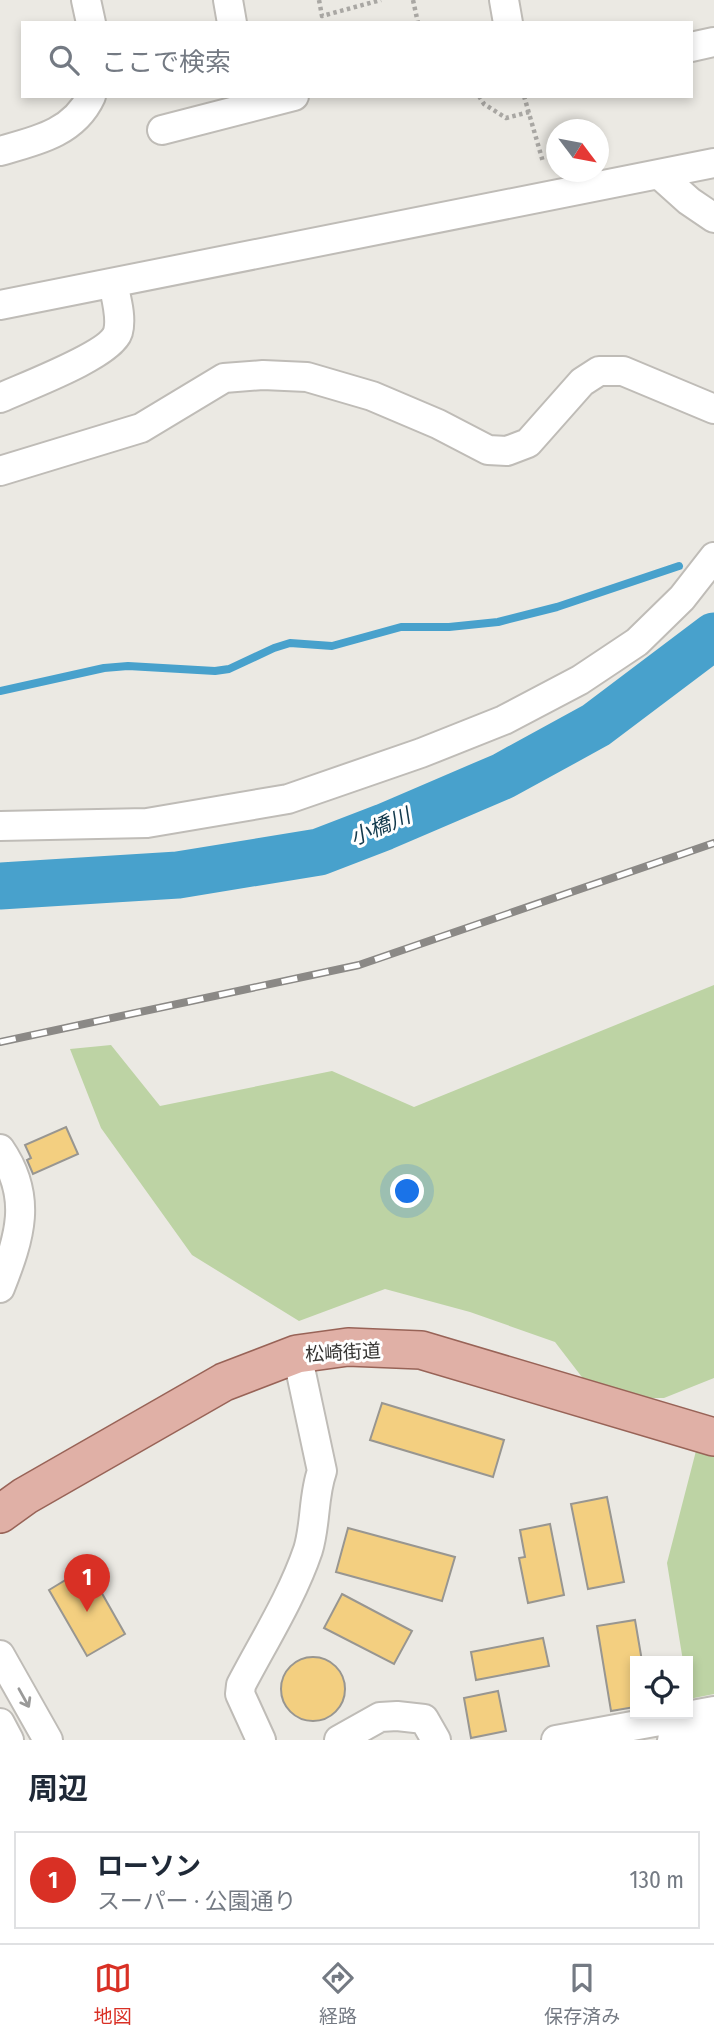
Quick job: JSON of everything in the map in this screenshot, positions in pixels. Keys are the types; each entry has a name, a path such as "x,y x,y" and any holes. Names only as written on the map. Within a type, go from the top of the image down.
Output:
{"main road":[{"name":"松崎街道","path":"0,1514 25,1496 224,1382 298,1353 348,1348 421,1350 714,1437"}],"street":[{"path":"86,0 91,21"},
{"path":"228,0 232,21"},
{"path":"504,0 508,21"},
{"path":"693,47 714,42"},
{"path":"0,151 54,134 71,123 86,108 90,98"},
{"path":"162,131 245,102 278,98"},
{"path":"0,305 714,163"},
{"path":"660,175 689,201 714,218"},
{"path":"0,398 69,367 111,343 118,333 119,318 113,283"},
{"path":"0,471 141,428 224,378 307,377 359,392 438,424 488,450 507,451 528,443 582,382 599,371 623,371 714,409"},
{"path":"0,826 148,823 288,799 421,753 504,720 580,680 637,642 682,598 714,557"},
{"path":"0,1149 13,1173 22,1205 13,1250 0,1288"},
{"path":"261,1740 240,1694 241,1685 287,1597 307,1550 316,1487 322,1471 298,1353"},
{"path":"0,1655 48,1740"},
{"path":"572,1739 634,1733 714,1711"},
{"path":"339,1740 380,1717 397,1716 424,1719 436,1740"},
{"path":"0,1723 9,1740"},
{"path":"673,1740 714,1734"}],"path":[{"path":"319,0 322,16 381,0"},
{"path":"413,0 418,21"},
{"path":"480,98 484,104 506,118 529,113"},
{"path":"525,98 543,162"}],"green space":[{"path":"714,985 714,1378 664,1398 598,1398 555,1342 470,1312 385,1289 299,1321 192,1255 101,1128 70,1049 111,1045 160,1106 332,1071 414,1107"},
{"path":"697,1447 714,1449 714,1694 693,1698 693,1656 682,1656 667,1563"}],"building":[{"path":"66,1127 78,1154 33,1174 27,1160 31,1158 25,1145"},
{"path":"382,1403 504,1440 493,1477 370,1440"},
{"path":"607,1497 624,1582 588,1589 571,1504"},
{"path":"550,1524 564,1595 528,1603 519,1558 525,1557 520,1530"},
{"path":"348,1528 455,1557 442,1601 336,1572"},
{"path":"87,1567 125,1634 87,1656 49,1590"},
{"path":"342,1594 412,1631 394,1664 324,1628"},
{"path":"635,1620 641,1656 630,1656 630,1708 611,1711 597,1626"},
{"path":"543,1638 549,1666 476,1680 471,1652"},
{"path":"307,1657 319,1657 336,1666 343,1677 343,1701 336,1712 319,1721 307,1721 295,1716 286,1707 281,1695 281,1683 286,1671 295,1662"},
{"path":"498,1691 506,1731 471,1738 464,1698"}],"waterway":[{"path":"0,691 104,668 128,666 215,671 229,669 290,643 332,646 401,627 449,627 498,622 557,607 679,566"},
{"name":"小橋川","path":"0,886 178,875 319,852 503,776 596,725 714,636"}],"railway":[{"path":"0,1042 359,965 714,843"}],"place":[{"name":"ローソン","path":"87,1612"}]}
